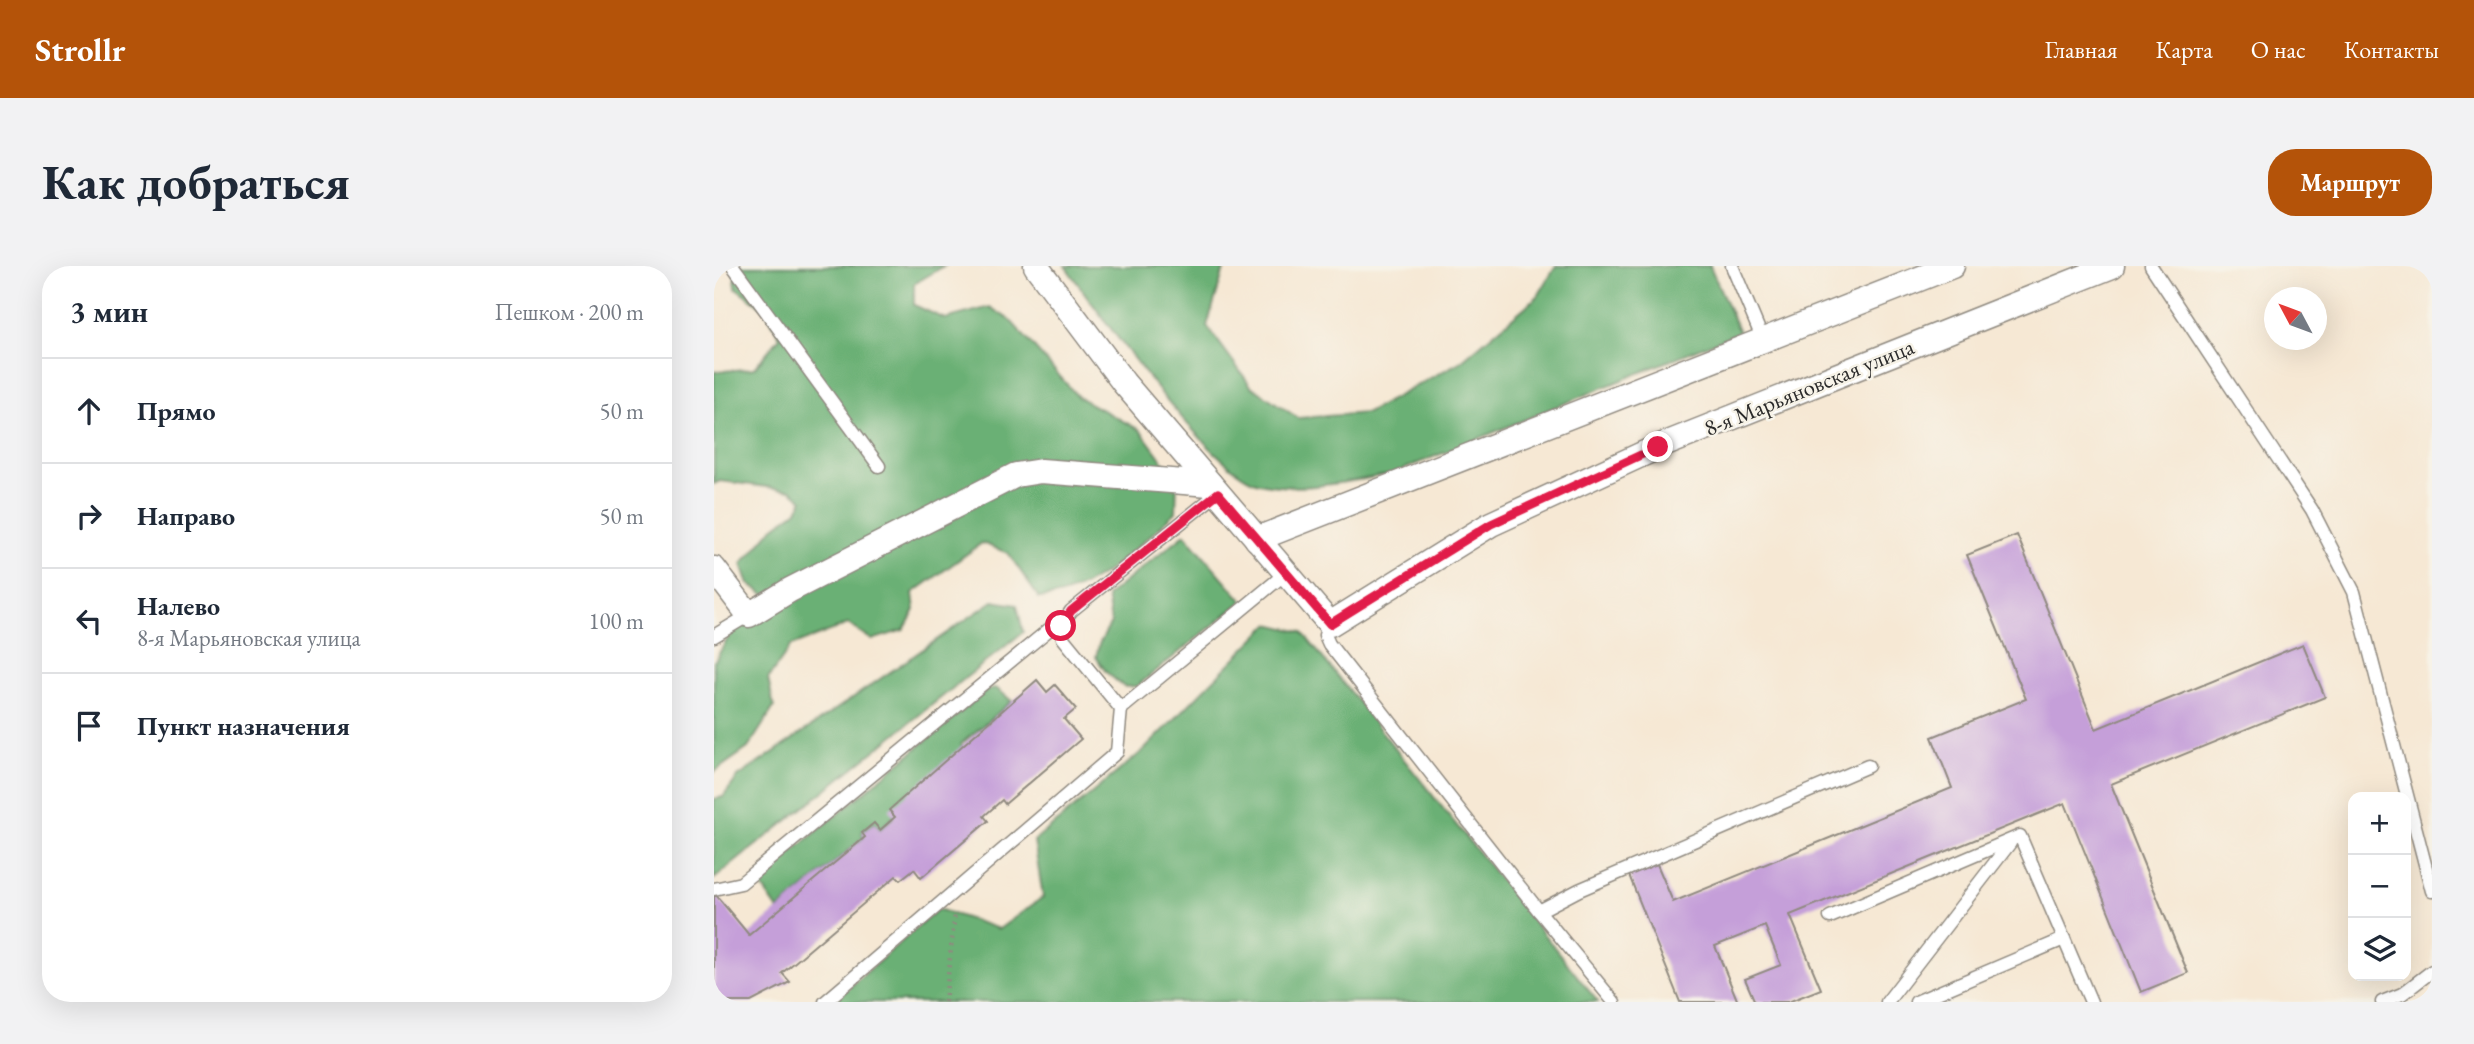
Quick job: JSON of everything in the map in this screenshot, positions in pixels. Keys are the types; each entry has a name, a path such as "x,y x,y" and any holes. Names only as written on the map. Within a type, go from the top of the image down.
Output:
{"street":[{"path":"1036,266 1124,383 1330,624"},
{"path":"1257,539 1952,266"},
{"name":"8-я Марьяновская улица","path":"1330,624 1491,524 1658,447 2112,266"},
{"path":"714,569 750,615 790,590 1016,475 1041,471 1214,489"}],"lane":[{"path":"733,266 879,466"},
{"path":"1732,266 1763,341"},
{"path":"2151,266 2312,510 2354,592 2432,891"},
{"path":"714,889 741,883 1071,611 1214,489"},
{"path":"1121,709 1286,573"},
{"path":"825,1002 1117,752 1121,709 1063,638 1061,626 1071,611"},
{"path":"714,636 750,615"},
{"path":"1330,624 1325,635 1329,644 1614,1002"},
{"path":"1539,911 1603,879 1868,766"},
{"path":"1830,917 2020,836 2091,1002"},
{"path":"1887,1002 2012,840"},
{"path":"1916,1002 2064,939"},
{"path":"2382,1002 2402,994 2432,971"}],"path":[{"path":"945,1002 958,888"}],"green space":[{"path":"734,266 944,266 914,284 914,305 945,319 990,307 1010,320 1078,397 1140,430 1177,480 1176,512 1114,567 1078,588 1059,595 1039,598 1008,553 982,543 913,593 915,610 904,630 872,640 848,624 791,646 768,679 774,707 748,748 714,772 714,662 734,628 769,597 749,584 742,564 772,529 797,510 803,500 791,490 720,481 714,484 714,372 754,368 780,337 765,309 736,288"},
{"path":"1065,266 1225,266 1207,326 1251,386 1298,418 1367,413 1460,362 1538,296 1556,266 1710,266 1739,332 1392,474 1326,485 1275,486 1259,483 1238,472 1185,421 1128,351"},
{"path":"1185,534 1243,601 1137,686 1124,687 1106,672 1096,657 1099,644 1111,623 1107,596"},
{"path":"993,601 1017,605 1023,632 714,879 714,799 723,797 738,777"},
{"path":"1269,624 1302,632 1598,1002 833,1002 938,909 999,929 1043,897 1034,841 1144,750"},
{"path":"996,688 1012,701 961,744 963,748 880,830 874,823 862,833 865,837 778,910 760,884 762,877 986,691"}],"building":[{"path":"2017,535 2096,729 2303,644 2325,697 2111,784 2188,973 2141,992 2065,803 1790,915 1821,989 1788,1002 1755,1002 1745,979 1781,965 1765,926 1715,946 1738,1002 1680,1002 1629,875 1657,864 1673,902 1952,788 1932,737 2026,699 1967,555"},
{"path":"1037,680 1047,692 1055,685 1076,709 1064,719 1081,739 1005,804 1002,800 984,816 988,821 921,878 914,869 900,880 896,876 782,973 790,982 751,1002 714,1002 716,895 749,935 865,837 862,833 874,823 880,830 895,817 889,810"}],"route":[{"path":"1061,626 1071,611 1218,493 1330,624 1491,524 1658,447"}]}
